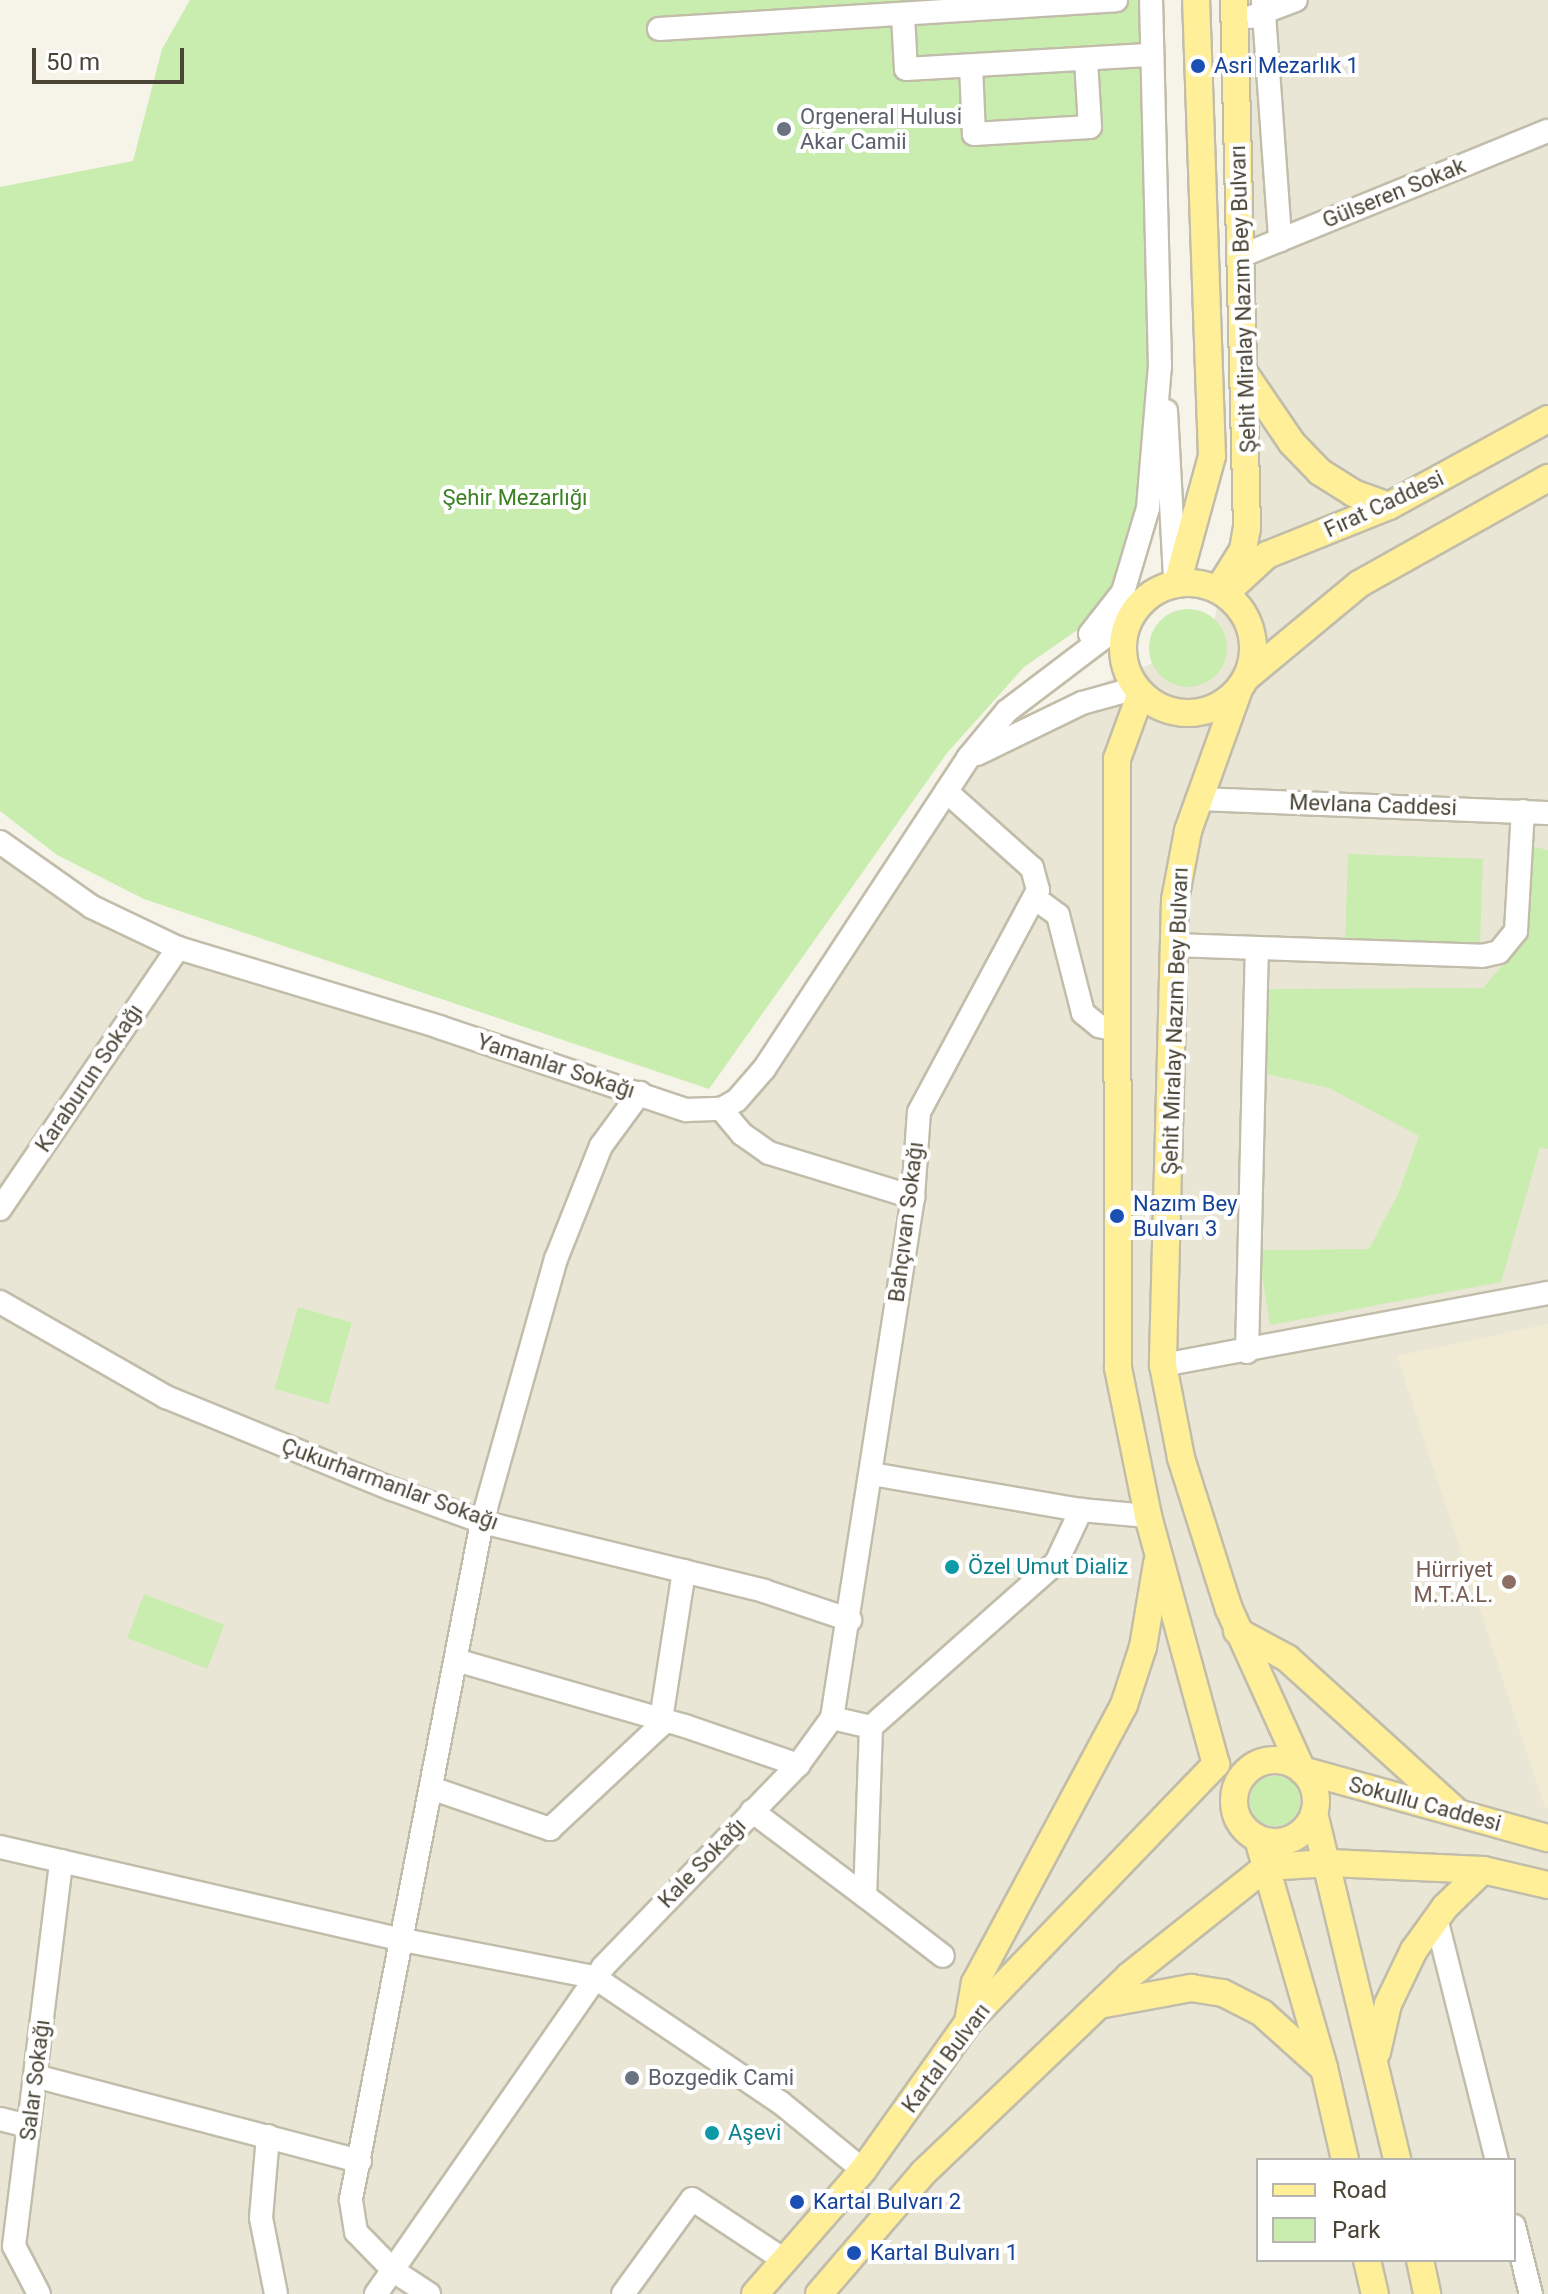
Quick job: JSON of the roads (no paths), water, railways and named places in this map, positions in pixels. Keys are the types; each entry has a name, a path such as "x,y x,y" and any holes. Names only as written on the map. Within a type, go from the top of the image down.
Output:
{"main road":[{"name":"Şehit Miralay Nazım Bey Bulvarı","path":"1176,584 1212,456 1196,0"},
{"name":"Şehit Miralay Nazım Bey Bulvarı","path":"1221,592 1246,540 1245,374 1234,12"},
{"path":"1245,374 1305,459 1336,484 1389,506"},
{"name":"Fırat Caddesi","path":"1221,592 1267,555 1389,506 1548,419"},
{"path":"1243,683 1253,647 1250,626 1221,592 1176,584 1147,598 1131,617 1123,653 1139,691 1162,708 1195,713 1219,706 1359,584 1548,478"},
{"name":"Şehit Miralay Nazım Bey Bulvarı","path":"1243,683 1198,799 1180,863 1173,945 1163,1365 1181,1458 1237,1631 1302,1770"},
{"path":"1139,691 1117,759 1118,1368 1148,1516 1216,1764 1240,1779"},
{"path":"968,2022 975,1983 1069,1815 1124,1705 1143,1647 1158,1551"},
{"path":"1237,1631 1287,1658 1458,1813"},
{"path":"1240,1779 1269,1761 1302,1770 1314,1789 1314,1813 1330,1863 1397,2158"},
{"name":"Kartal Bulvarı","path":"755,2294 863,2170 968,2022 1216,1764"},
{"name":"Sokullu Caddesi","path":"1302,1770 1458,1813 1542,1832"},
{"path":"1240,1779 1236,1813 1258,1839 1324,2068 1345,2158"},
{"path":"1258,1839 1292,1839 1314,1813"},
{"path":"819,2294 923,2173 1099,2005 1266,1867 1330,1863 1483,1870 1548,1885"},
{"path":"1375,2063 1400,1976 1436,1918 1483,1870"},
{"path":"1099,2005 1191,1988 1223,1993 1262,2013 1324,2068"},
{"path":"1367,2262 1375,2294"},
{"path":"1420,2262 1427,2294"}],"street":[{"path":"659,29 903,16 1116,0"},
{"path":"1151,0 1160,366 1176,584"},
{"path":"1234,12 1296,0"},
{"path":"1263,6 1280,240"},
{"path":"903,16 906,69 1152,55"},
{"path":"971,66 974,134 1090,127 1086,59"},
{"name":"Gülseren Sokak","path":"1241,256 1548,131"},
{"path":"1069,663 1080,643 1117,602 1135,563 1148,508 1160,366"},
{"path":"913,1197 769,1153 742,1134 721,1109 737,1100 764,1069 968,758 1007,711 1131,617"},
{"path":"968,758 1082,703 1139,691"},
{"path":"946,791 1032,868 1036,899 1058,915 1083,1013 1099,1026 1116,1030"},
{"name":"Mevlana Caddesi","path":"1198,799 1548,813"},
{"path":"1173,945 1482,956 1499,952 1516,931 1523,811"},
{"name":"Yamanlar Sokağı","path":"0,842 92,907 178,948 686,1110 721,1109"},
{"name":"Bahçıvan Sokağı","path":"832,1718 850,1620 913,1197 922,1103 1036,899"},
{"name":"Karaburun Sokağı","path":"0,1209 178,948"},
{"path":"1247,1352 1257,948"},
{"path":"429,2294 394,2271 356,2232 352,2220 360,2161 434,1789 482,1522 556,1259 601,1146 640,1093"},
{"path":"1163,1365 1247,1352 1548,1293"},
{"name":"Çukurharmanlar Sokağı","path":"0,1302 166,1397 482,1522 684,1571 850,1620"},
{"path":"872,1474 1081,1510 1148,1516"},
{"path":"865,1896 871,1727 1056,1563 1081,1510"},
{"path":"434,1789 550,1829 657,1731 663,1719 684,1571"},
{"path":"456,1660 663,1719 798,1765"},
{"path":"832,1718 871,1727"},
{"name":"Kale Sokağı","path":"376,2294 594,1977 798,1765 832,1718"},
{"path":"752,1811 943,1956"},
{"path":"0,1847 403,1940 594,1977 781,2103 863,2170"},
{"name":"Salar Sokağı","path":"39,2294 7,2249 29,2126 61,1861"},
{"path":"1436,1918 1496,2158"},
{"path":"35,2076 360,2161"},
{"path":"0,2119 29,2126"},
{"path":"268,2136 261,2218 276,2294"},
{"path":"623,2294 692,2199 784,2260"},
{"path":"1516,2234 1531,2294"}],"place":[{"name":"Asri Mezarlık 1","path":"1198,66"},
{"name":"Orgeneral Hulusi Akar Camii","path":"784,129"},
{"name":"Nazım Bey Bulvarı 3","path":"1117,1216"},
{"name":"Özel Umut Dializ","path":"952,1567"},
{"name":"Hürriyet M.T.A.L.","path":"1509,1582"},
{"name":"Bozgedik Cami","path":"632,2078"},
{"name":"Aşevi","path":"712,2133"},
{"name":"Kartal Bulvarı 2","path":"797,2202"},
{"name":"Kartal Bulvarı 1","path":"854,2253"}],"park label":[{"name":"Şehir Mezarlığı","path":"515,498"}]}
